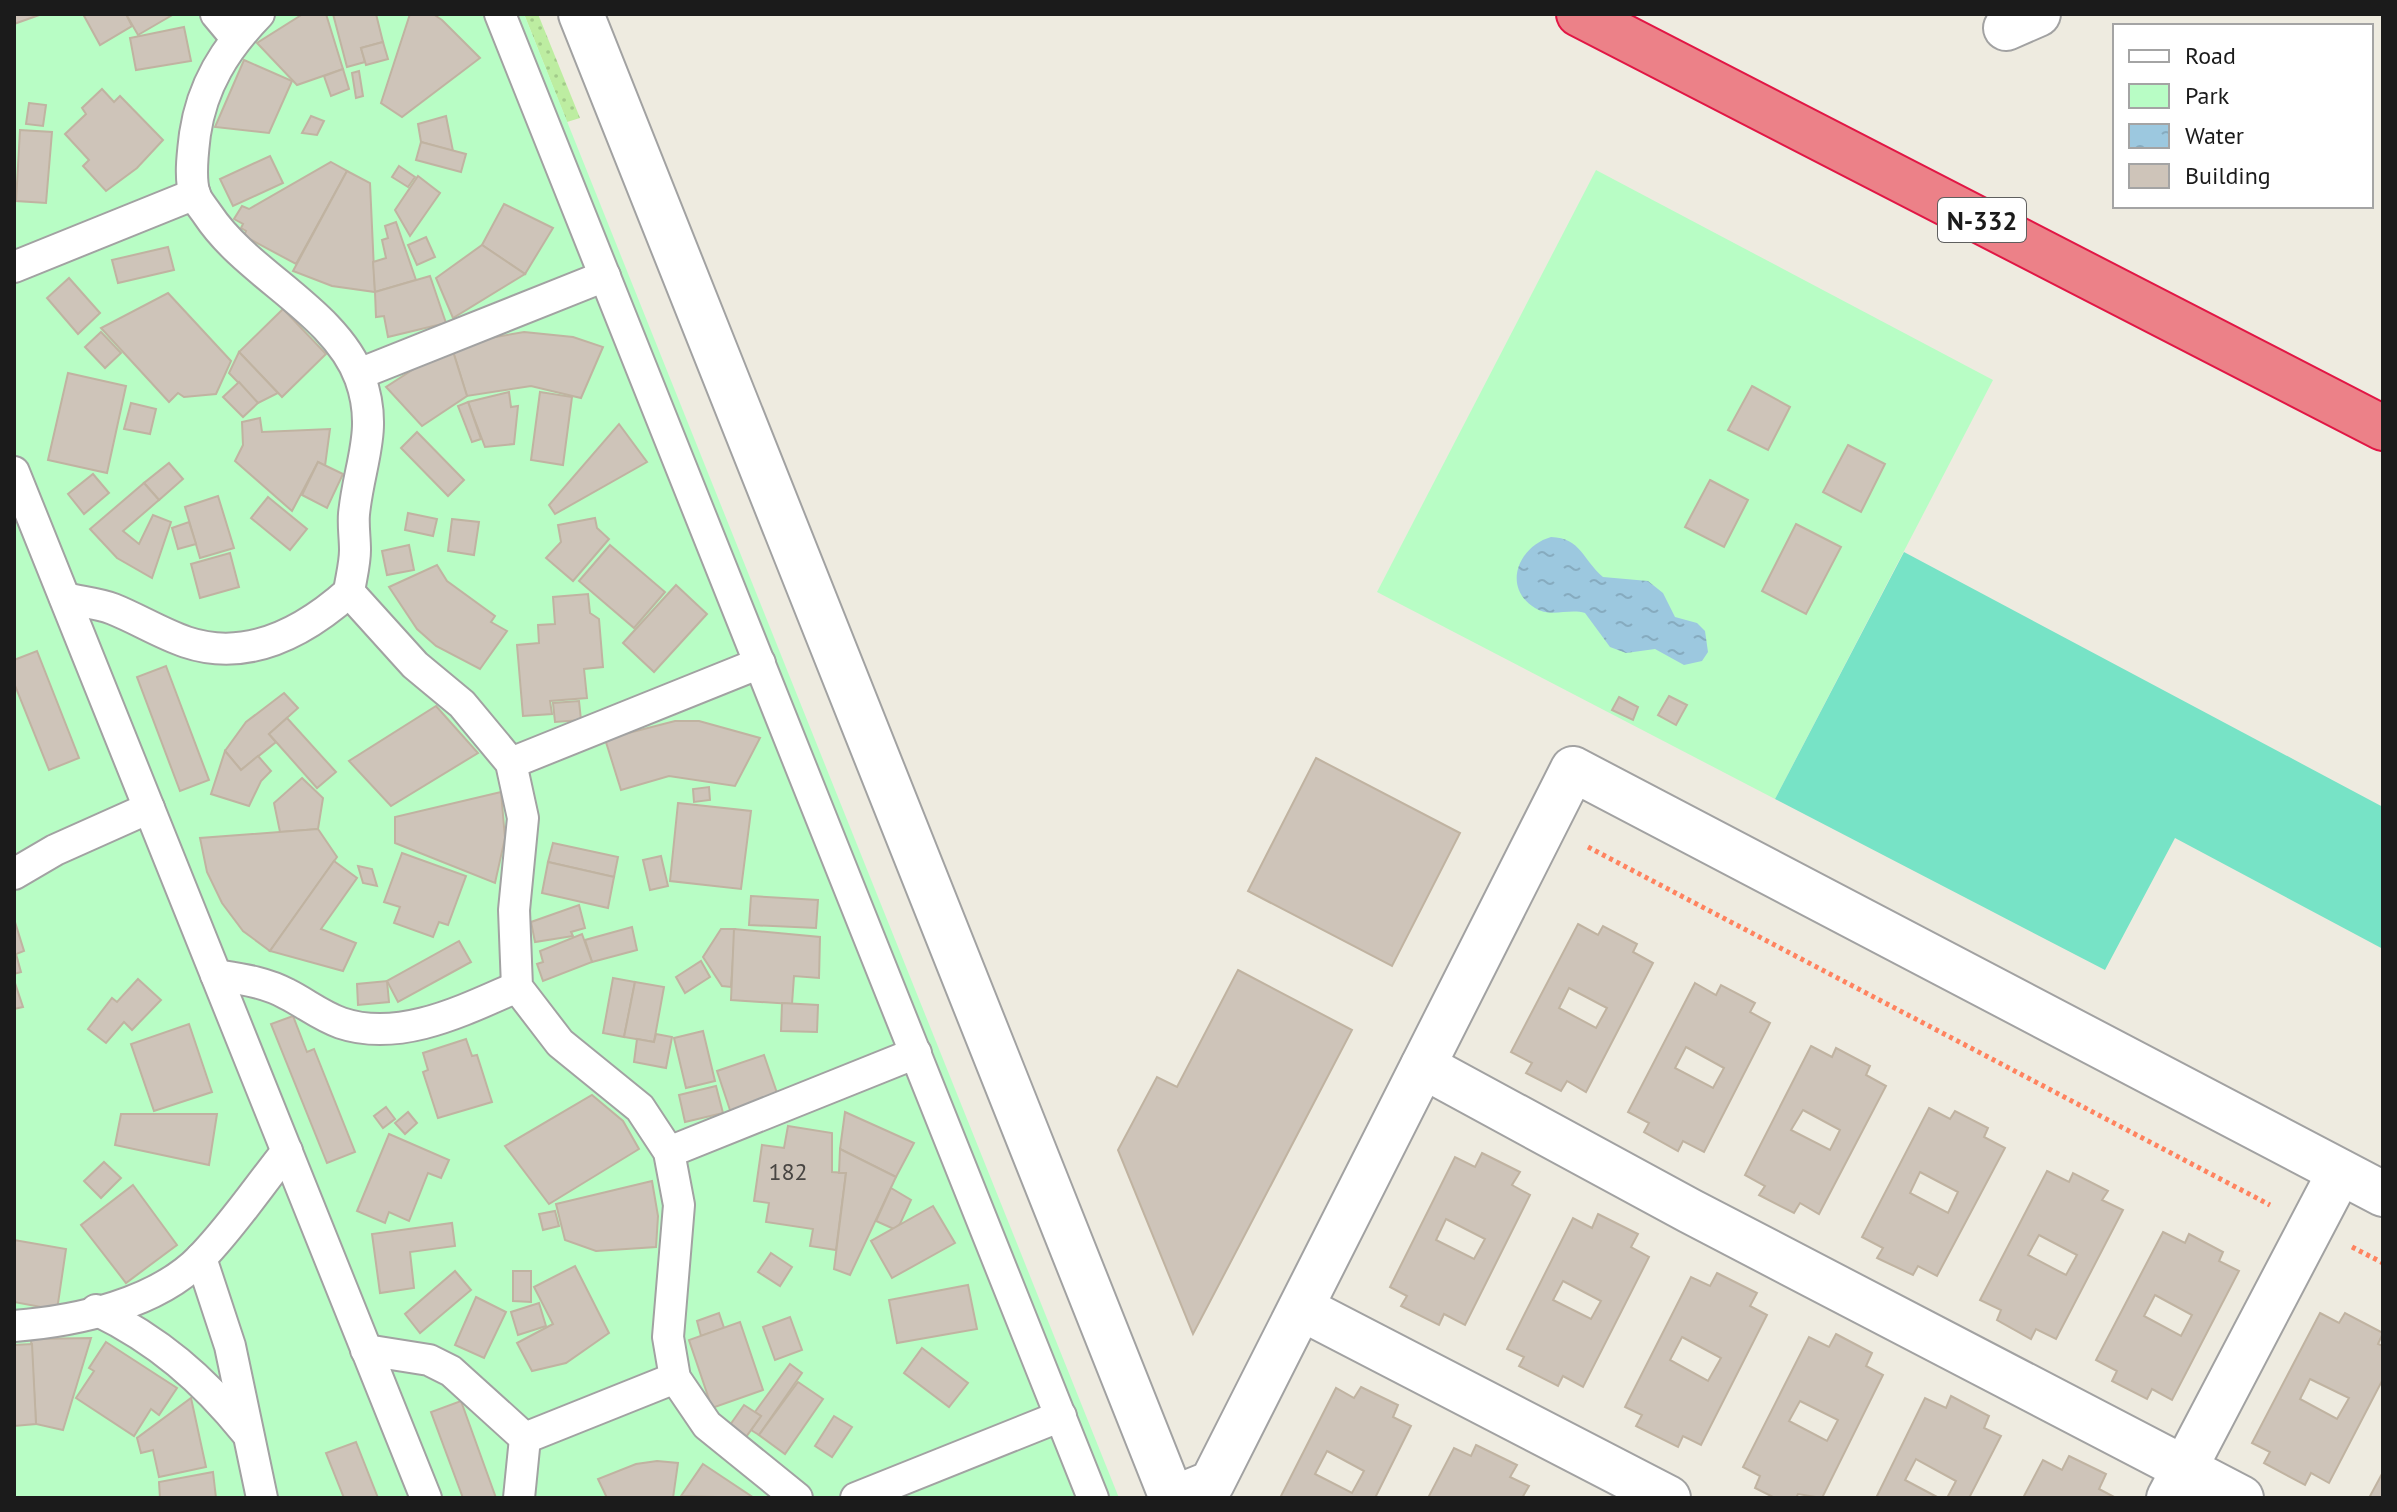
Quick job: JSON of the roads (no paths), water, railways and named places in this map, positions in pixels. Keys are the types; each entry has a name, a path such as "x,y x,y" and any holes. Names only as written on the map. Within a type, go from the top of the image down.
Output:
{"highway":[{"name":"N-332","path":"1579,14 2383,428"}],"street":[{"path":"581,14 1174,1498 1212,1483 1573,769 2383,1194"},
{"path":"1423,1066 2177,1483 2241,1498"},
{"path":"2177,1483 2340,1172"},
{"path":"1301,1308 1668,1498"}],"lane":[{"path":"216,14 236,38"},
{"path":"65,598 112,609 190,644 234,648 277,640 290,634 316,621 349,592 355,553 354,517 370,426 359,374 341,346 321,324 264,276 219,231 195,194 193,152 199,109 213,72 236,38 259,14"},
{"path":"500,14 1093,1498"},
{"path":"14,267 195,194"},
{"path":"359,374 605,276"},
{"path":"14,472 426,1498"},
{"path":"349,592 415,665 462,704 511,763 523,818 514,910 517,987 560,1043 640,1108 669,1152 679,1205 668,1337 675,1378 707,1425 797,1498"},
{"path":"511,763 760,663"},
{"path":"14,874 90,833 149,808"},
{"path":"216,975 252,980 286,993 343,1024 370,1029 398,1029 425,1022 517,987"},
{"path":"669,1152 916,1053"},
{"path":"14,1326 96,1310 147,1294 201,1258 287,1151"},
{"path":"201,1258 230,1346 262,1498"},
{"path":"96,1310 130,1327 191,1371 250,1437"},
{"path":"366,1350 429,1360 451,1371 525,1438"},
{"path":"525,1438 675,1378"},
{"path":"856,1498 1061,1416"},
{"path":"519,1498 525,1438"}],"water":[{"path":"1551,537 1569,541 1603,577 1648,581 1663,593 1675,617 1697,623 1705,631 1708,652 1702,661 1684,665 1655,649 1626,653 1610,647 1585,613 1547,612 1535,608 1519,589 1518,568 1530,549"}]}
